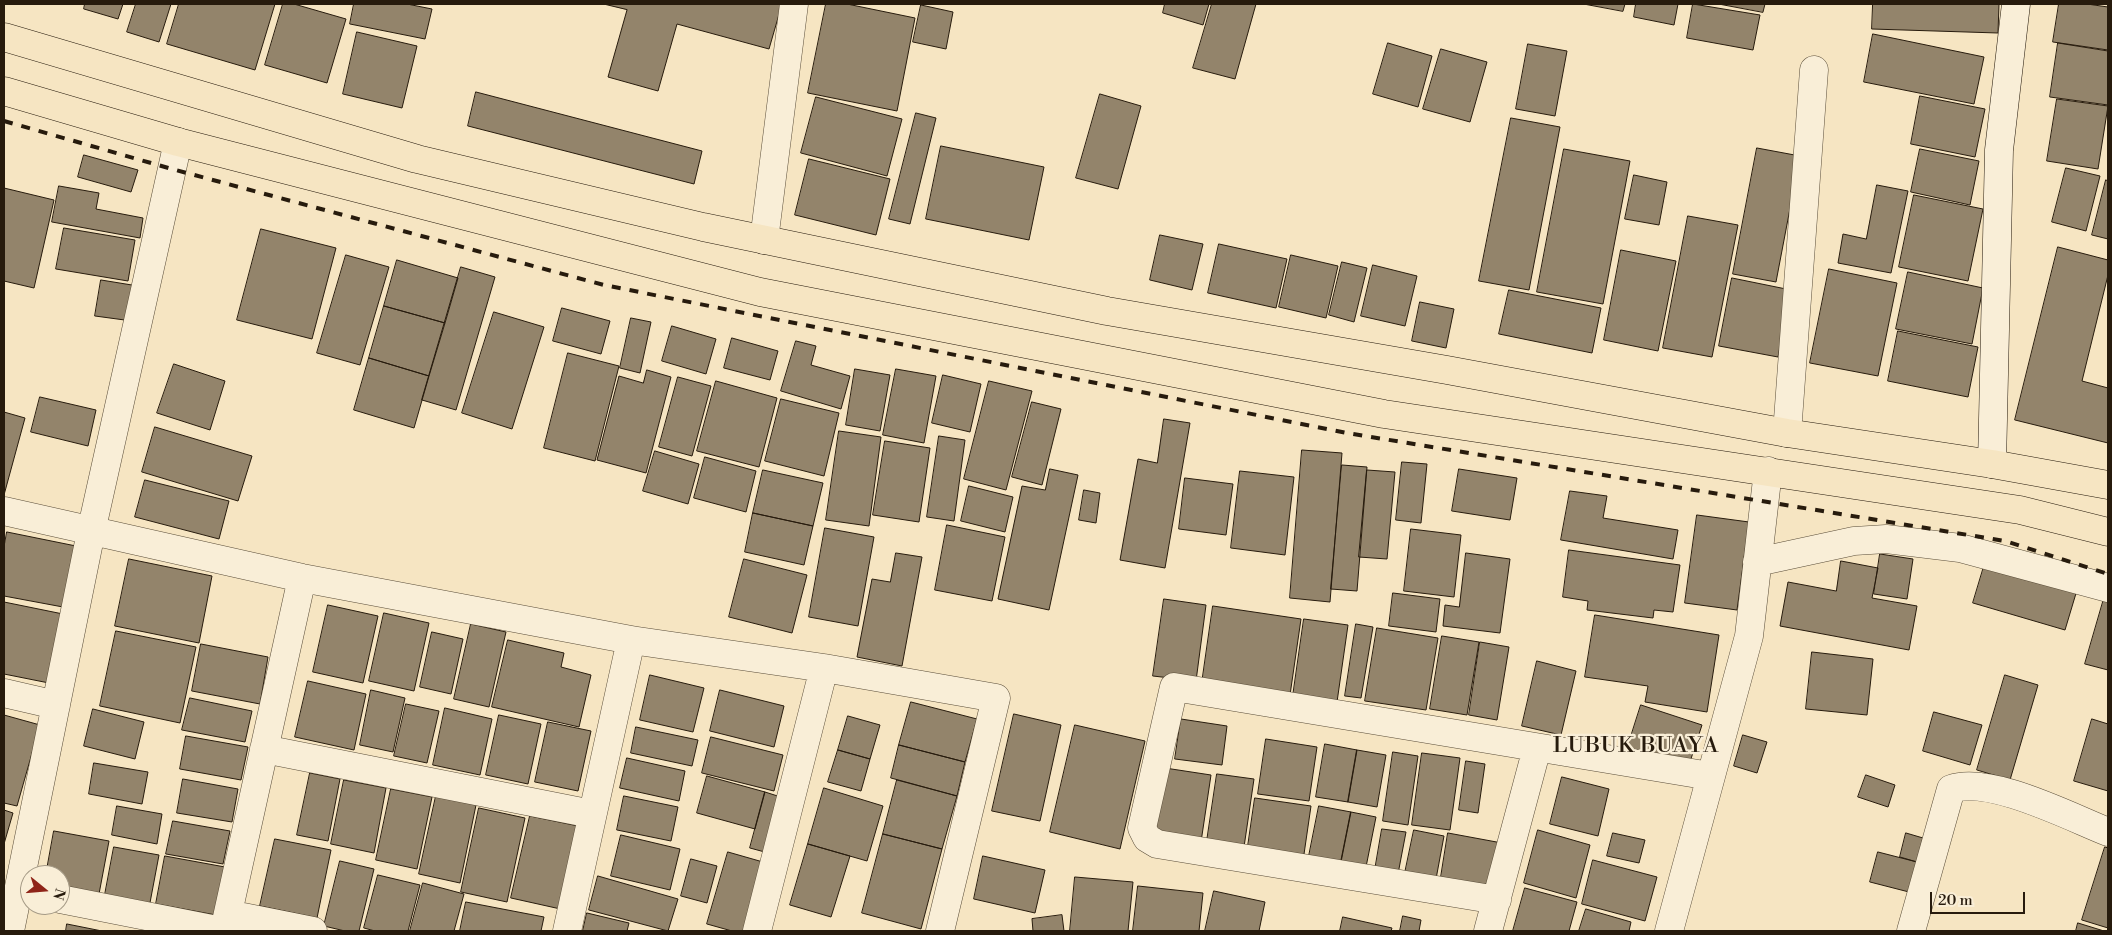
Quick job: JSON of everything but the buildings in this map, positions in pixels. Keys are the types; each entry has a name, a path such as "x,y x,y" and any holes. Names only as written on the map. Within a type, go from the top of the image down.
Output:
{"highway":[{"path":"4,37 417,159 764,240 1107,311 1447,370 1787,433 1992,464 2108,484"},
{"path":"4,91 178,142 760,292 1384,414 1768,470 2020,510 2108,532"}],"street":[{"path":"764,240 794,4"},
{"path":"1992,464 1999,150 2016,4"},
{"path":"1787,433 1814,70"},
{"path":"10,931 91,532 178,142"},
{"path":"1669,931 1749,636 1768,470"},
{"path":"4,511 302,578 631,640 824,668 996,698 940,931"},
{"path":"1758,562 1854,541 1886,539 1960,548 2108,588"},
{"path":"225,926 302,578"},
{"path":"567,931 631,640"},
{"path":"757,931 824,668"},
{"path":"1497,900 1157,844 1147,838 1142,828 1174,688 1710,776"},
{"path":"4,693 56,705"},
{"path":"1488,931 1537,748"},
{"path":"264,749 592,814"},
{"path":"1910,931 1951,789 1961,786 1980,785 2004,792 2108,832"},
{"path":"70,901 225,926 313,931"}],"railway":[{"path":"4,121 172,169 604,285 1347,433 2005,541 2108,574"}],"district":[{"name":"LUBUK BUAYA","path":"1636,747"}]}
